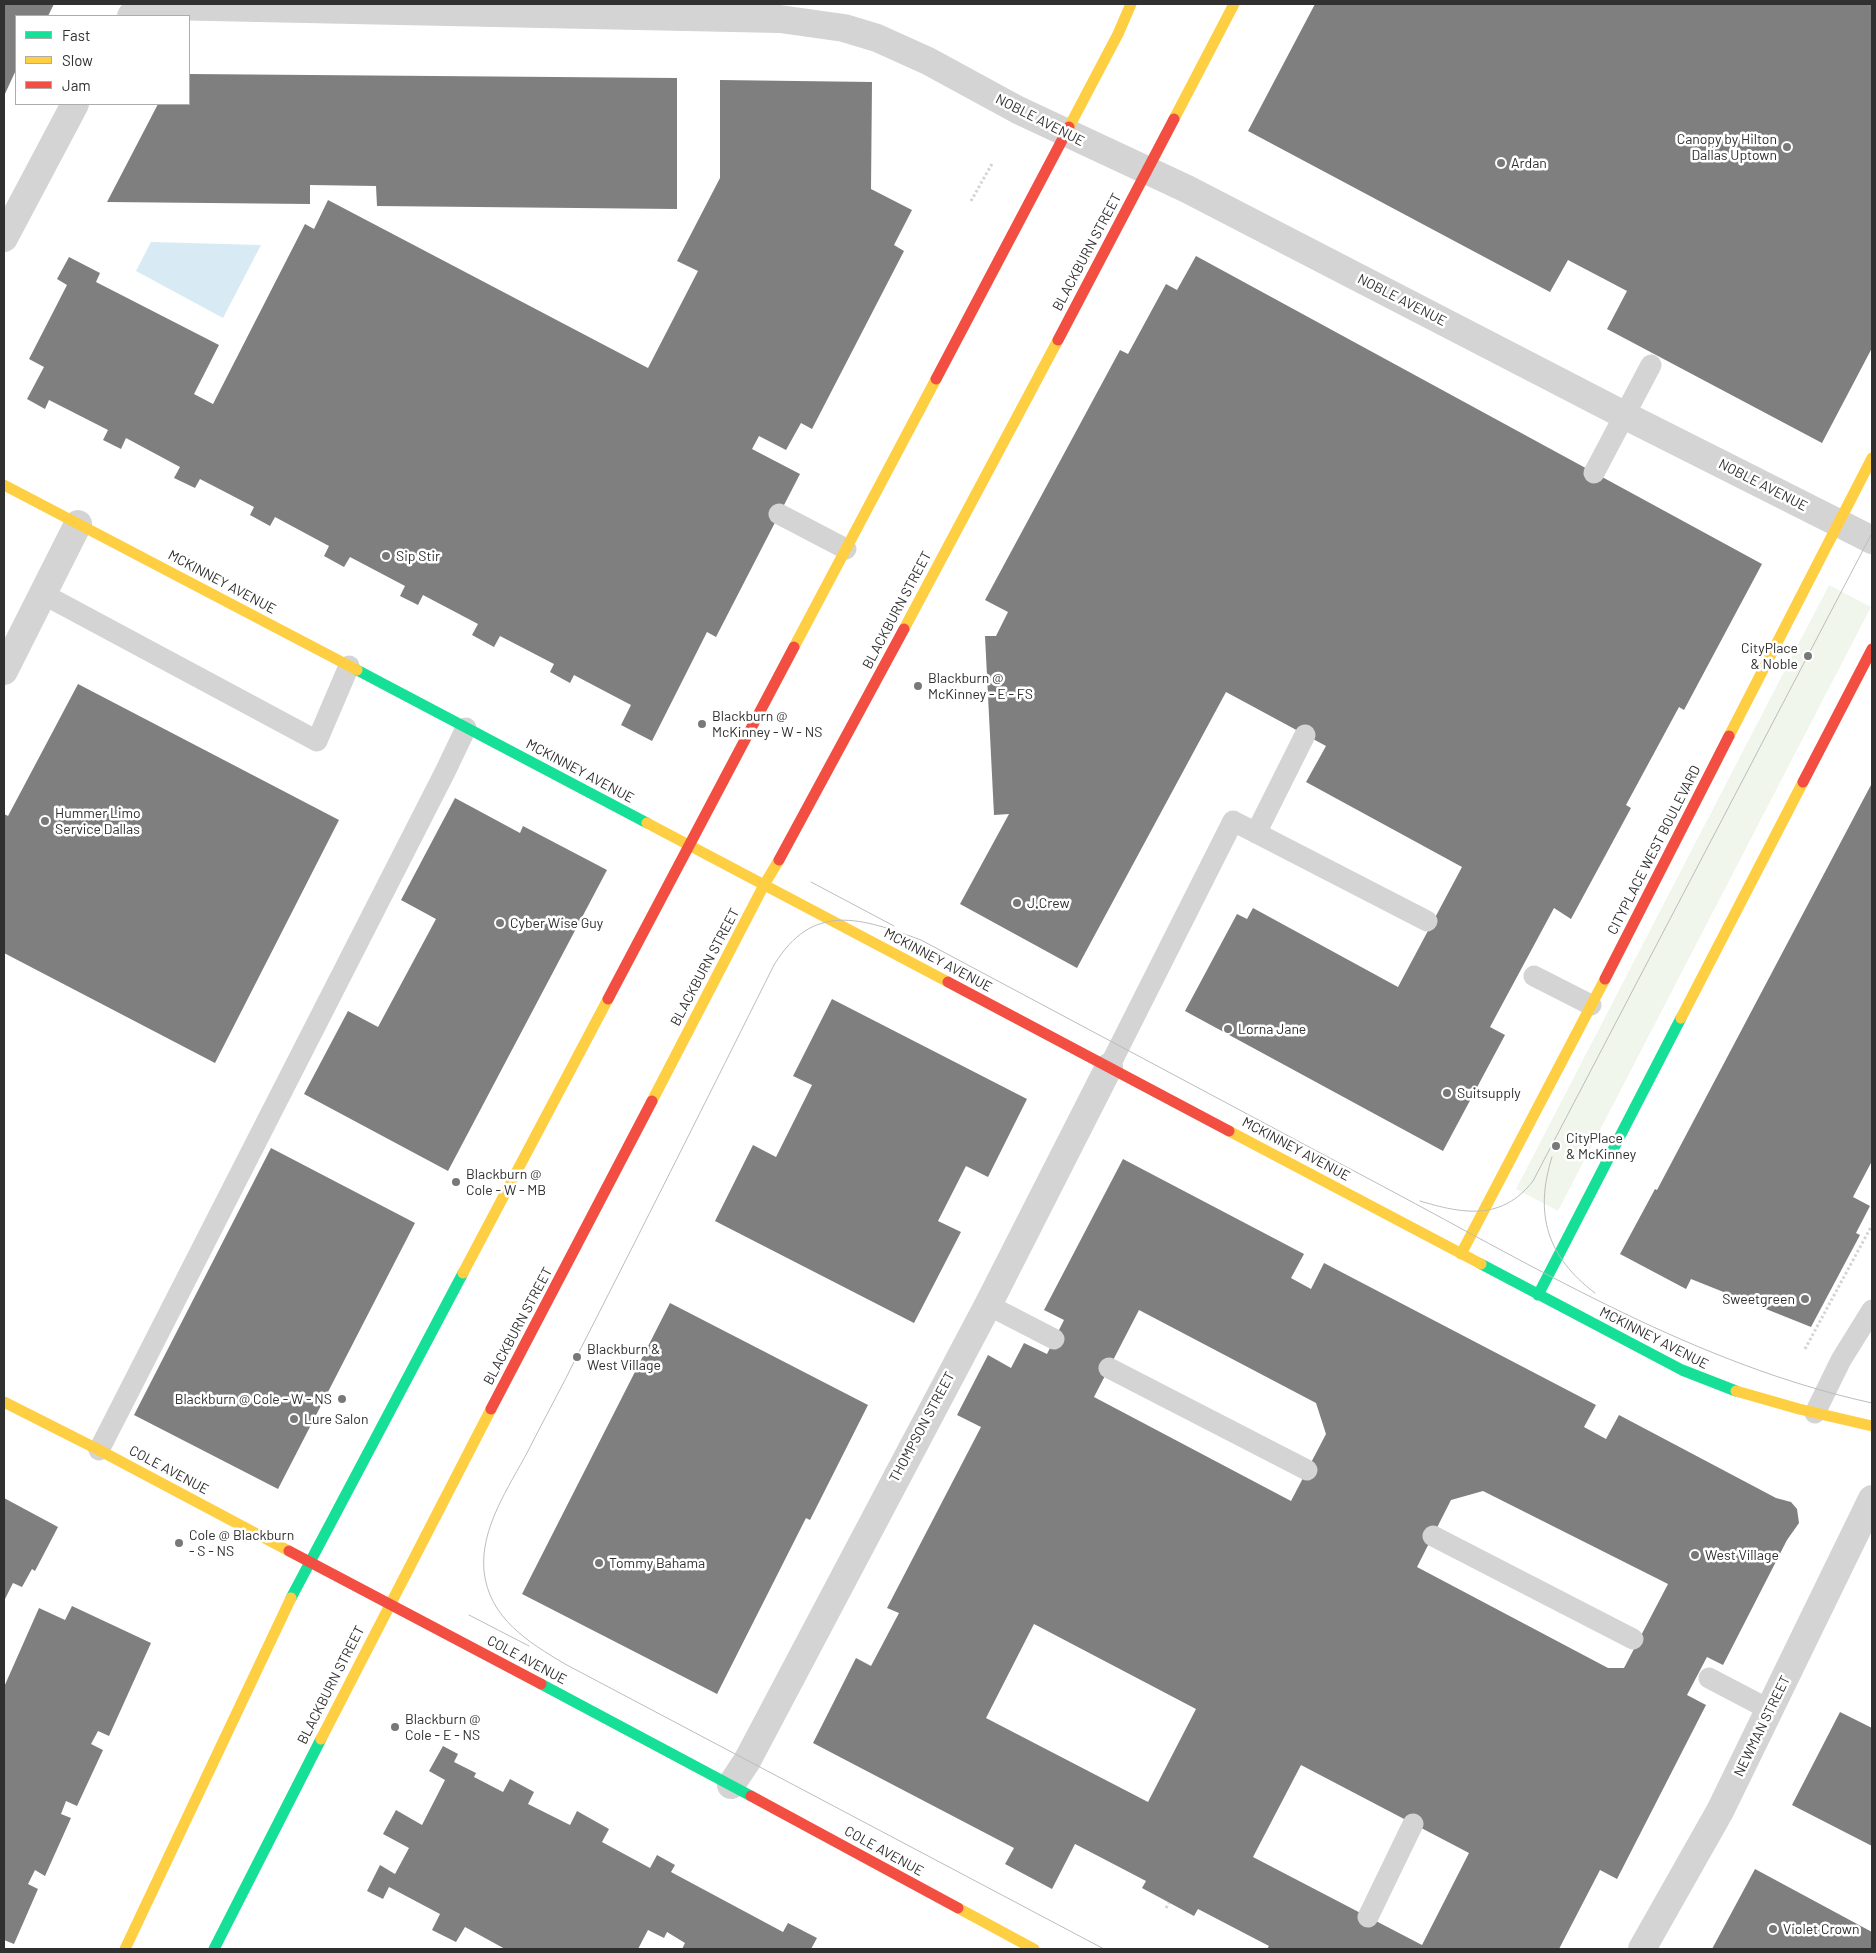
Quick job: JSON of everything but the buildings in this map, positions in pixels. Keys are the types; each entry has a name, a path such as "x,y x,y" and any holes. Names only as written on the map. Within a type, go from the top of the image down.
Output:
{"street":[{"path":"125,1949 260,1658 1066,133 1118,34 1131,4"},
{"name":"BLACKBURN STREET","path":"214,1949 389,1604 764,885 794,835 1147,172 1234,4"},
{"name":"NOBLE AVENUE","path":"133,15 150,8 163,6 673,10 780,19 844,28 878,38 928,61 1018,110 1147,172 1187,189 1624,415 1872,540"},
{"path":"6,230 74,105"},
{"name":"CITYPLACE WEST BOULEVARD","path":"1461,1254 1872,458"},
{"name":"MCKINNEY AVENUE","path":"4,485 1682,1370 1714,1384 1761,1399 1872,1426"},
{"path":"4,671 78,524"},
{"path":"1538,1295 1560,1248 1872,649"},
{"name":"THOMPSON STREET","path":"731,1785 747,1761 988,1305 1109,1067"},
{"name":"COLE AVENUE","path":"4,1402 99,1450 731,1785 1034,1949"},
{"name":"NEWMAN STREET","path":"1642,1949 1720,1811 1872,1498"}],"lane":[{"path":"1594,473 1651,365"},
{"path":"779,514 846,549"},
{"path":"43,594 317,741 349,666"},
{"path":"99,1450 466,728"},
{"path":"1256,833 1305,735"},
{"path":"1109,1067 1233,822 1427,921"},
{"path":"1534,976 1591,1005"},
{"path":"988,1305 1054,1340"},
{"path":"1815,1413 1841,1360 1872,1310"},
{"path":"1109,1368 1307,1470"},
{"path":"1433,1536 1633,1639"},
{"path":"1709,1678 1770,1710"},
{"path":"1368,1917 1413,1824"}],"path":[{"path":"971,202 993,162"},
{"path":"1805,1349 1872,1225"},
{"path":"1166,1908 1169,1903"}],"shaded area":[{"path":"151,242 261,245 223,318 136,271"},
{"path":"1829,585 1871,607 1558,1211 1516,1189"}],"tram line":[{"path":"1420,1201 1451,1209 1481,1211 1508,1203 1521,1194 1533,1181 1872,533"},
{"path":"811,882 894,926"},
{"path":"1104,1949 565,1664 537,1647 512,1627 502,1615 487,1588 484,1555 491,1524 497,1508 566,1379 774,965 789,945 805,931 822,923 840,920 858,921 921,940 1503,1251 1622,1312 1683,1340 1745,1365 1808,1386 1872,1403"},
{"path":"1552,1157 1544,1197 1545,1216 1549,1233 1566,1265 1595,1293"},
{"path":"469,1615 529,1646"}],"traffic: fast":[{"path":"357,670 647,823"},
{"path":"1538,1295 1681,1018"},
{"path":"1481,1264 1682,1370 1736,1391"},
{"path":"291,1598 463,1273"},
{"path":"541,1684 751,1796"},
{"path":"214,1949 321,1739"}],"traffic: slow":[{"path":"1069,127 1118,34 1131,4"},
{"path":"1174,119 1234,4"},
{"path":"904,629 1058,340"},
{"path":"794,647 936,379"},
{"path":"1729,736 1872,458"},
{"path":"4,485 357,670"},
{"path":"1681,1018 1803,782"},
{"path":"647,823 948,982"},
{"path":"652,1101 764,885 779,860"},
{"path":"1461,1254 1605,979"},
{"path":"463,1273 608,999"},
{"path":"1229,1131 1481,1264"},
{"path":"1736,1391 1799,1409 1872,1426"},
{"path":"4,1402 289,1551"},
{"path":"321,1739 491,1409"},
{"path":"125,1949 291,1598"},
{"path":"958,1908 1034,1949"}],"traffic: jam":[{"path":"1058,340 1174,119"},
{"path":"936,379 1069,127"},
{"path":"779,860 904,629"},
{"path":"608,999 794,647"},
{"path":"1803,782 1872,649"},
{"path":"1605,979 1729,736"},
{"path":"948,982 1229,1131"},
{"path":"491,1409 652,1101"},
{"path":"289,1551 541,1684"},
{"path":"751,1796 958,1908"}],"place":[{"name":"Canopy by Hilton Dallas Uptown","path":"1787,147"},
{"name":"Ardan","path":"1501,163"},
{"name":"Sip Stir","path":"386,556"},
{"name":"CityPlace & Noble","path":"1808,656"},
{"name":"Blackburn @ McKinney - E - FS","path":"918,686"},
{"name":"Blackburn @ McKinney - W - NS","path":"702,724"},
{"name":"Hummer Limo Service Dallas","path":"45,821"},
{"name":"J.Crew","path":"1017,903"},
{"name":"Cyber Wise Guy","path":"500,923"},
{"name":"Lorna Jane","path":"1228,1029"},
{"name":"Suitsupply","path":"1447,1093"},
{"name":"CityPlace & McKinney","path":"1556,1146"},
{"name":"Blackburn @ Cole - W - MB","path":"456,1182"},
{"name":"Sweetgreen","path":"1805,1299"},
{"name":"Blackburn & West Village","path":"577,1357"},
{"name":"Blackburn @ Cole - W - NS","path":"342,1399"},
{"name":"Lure Salon","path":"294,1419"},
{"name":"Cole @ Blackburn - S - NS","path":"179,1543"},
{"name":"West Village","path":"1695,1555"},
{"name":"Tommy Bahama","path":"599,1563"},
{"name":"Blackburn @ Cole - E - NS","path":"395,1727"},
{"name":"Violet Crown","path":"1773,1929"}]}
